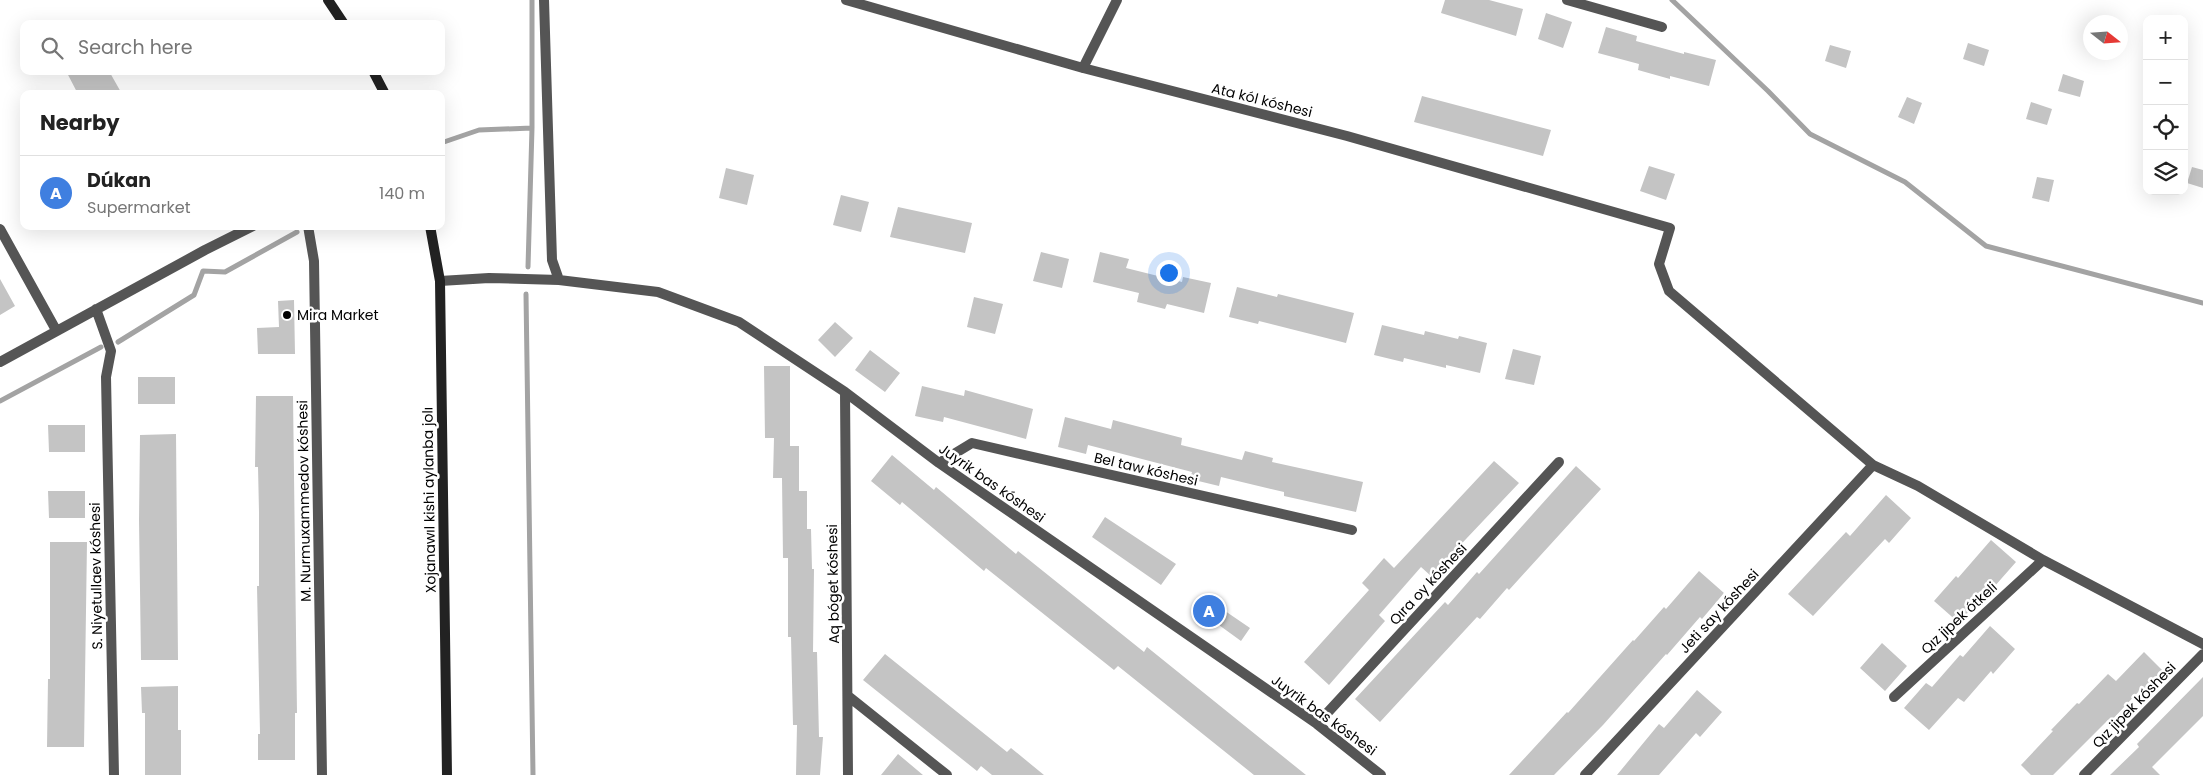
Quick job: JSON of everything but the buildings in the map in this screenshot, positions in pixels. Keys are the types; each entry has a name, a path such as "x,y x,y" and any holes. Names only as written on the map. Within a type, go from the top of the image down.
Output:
{"main road":[{"path":"328,0 341,20"},
{"path":"375,75 383,90"},
{"name":"Xojanawıl kishi aylanba jolı","path":"431,230 440,281 446,775"}],"street":[{"path":"544,0 552,260 559,280"},
{"name":"Ata kól kóshesi","path":"846,0 1083,68 1347,136 1670,228 1660,264 1669,291 1872,465"},
{"path":"1083,68 1117,0"},
{"path":"1567,0 1662,27"},
{"path":"0,229 56,330"},
{"path":"0,362 56,330 245,230"},
{"name":"M. Nurmuxammedov kóshesi","path":"309,230 314,261 322,775"},
{"name":"Juyrik bas kóshesi","path":"440,281 489,278 559,280 658,292 739,322 845,392 939,463 1317,724 1381,775"},
{"name":"S. Niyetullaev kóshesi","path":"96,309 111,351 106,377 114,775"},
{"name":"Aq bóget kóshesi","path":"845,392 848,775"},
{"name":"Bel taw kóshesi","path":"939,463 972,443 1352,530"},
{"name":"Qıra oy kóshesi","path":"1317,724 1559,462"},
{"path":"1872,465 1918,486 2043,560 2203,644"},
{"name":"Jeti say kóshesi","path":"1585,775 1872,465"},
{"name":"Qız jipek ótkeli","path":"1894,697 2043,560"},
{"name":"Qız jipek kóshesi","path":"2084,775 2203,654"},
{"path":"848,696 947,775"}],"waterway":[{"path":"528,267 532,128 532,0"},
{"path":"1672,0 1768,91 1810,134 1905,182 1986,246 2203,303"},
{"path":"445,142 479,130 532,128"},
{"path":"118,342 194,295 203,271 225,272 297,232"},
{"path":"526,294 533,775"},
{"path":"0,401 101,347"}],"place":[{"name":"Mira Market","path":"287,315"},
{"name":"Dúkan","path":"1209,611"}]}
